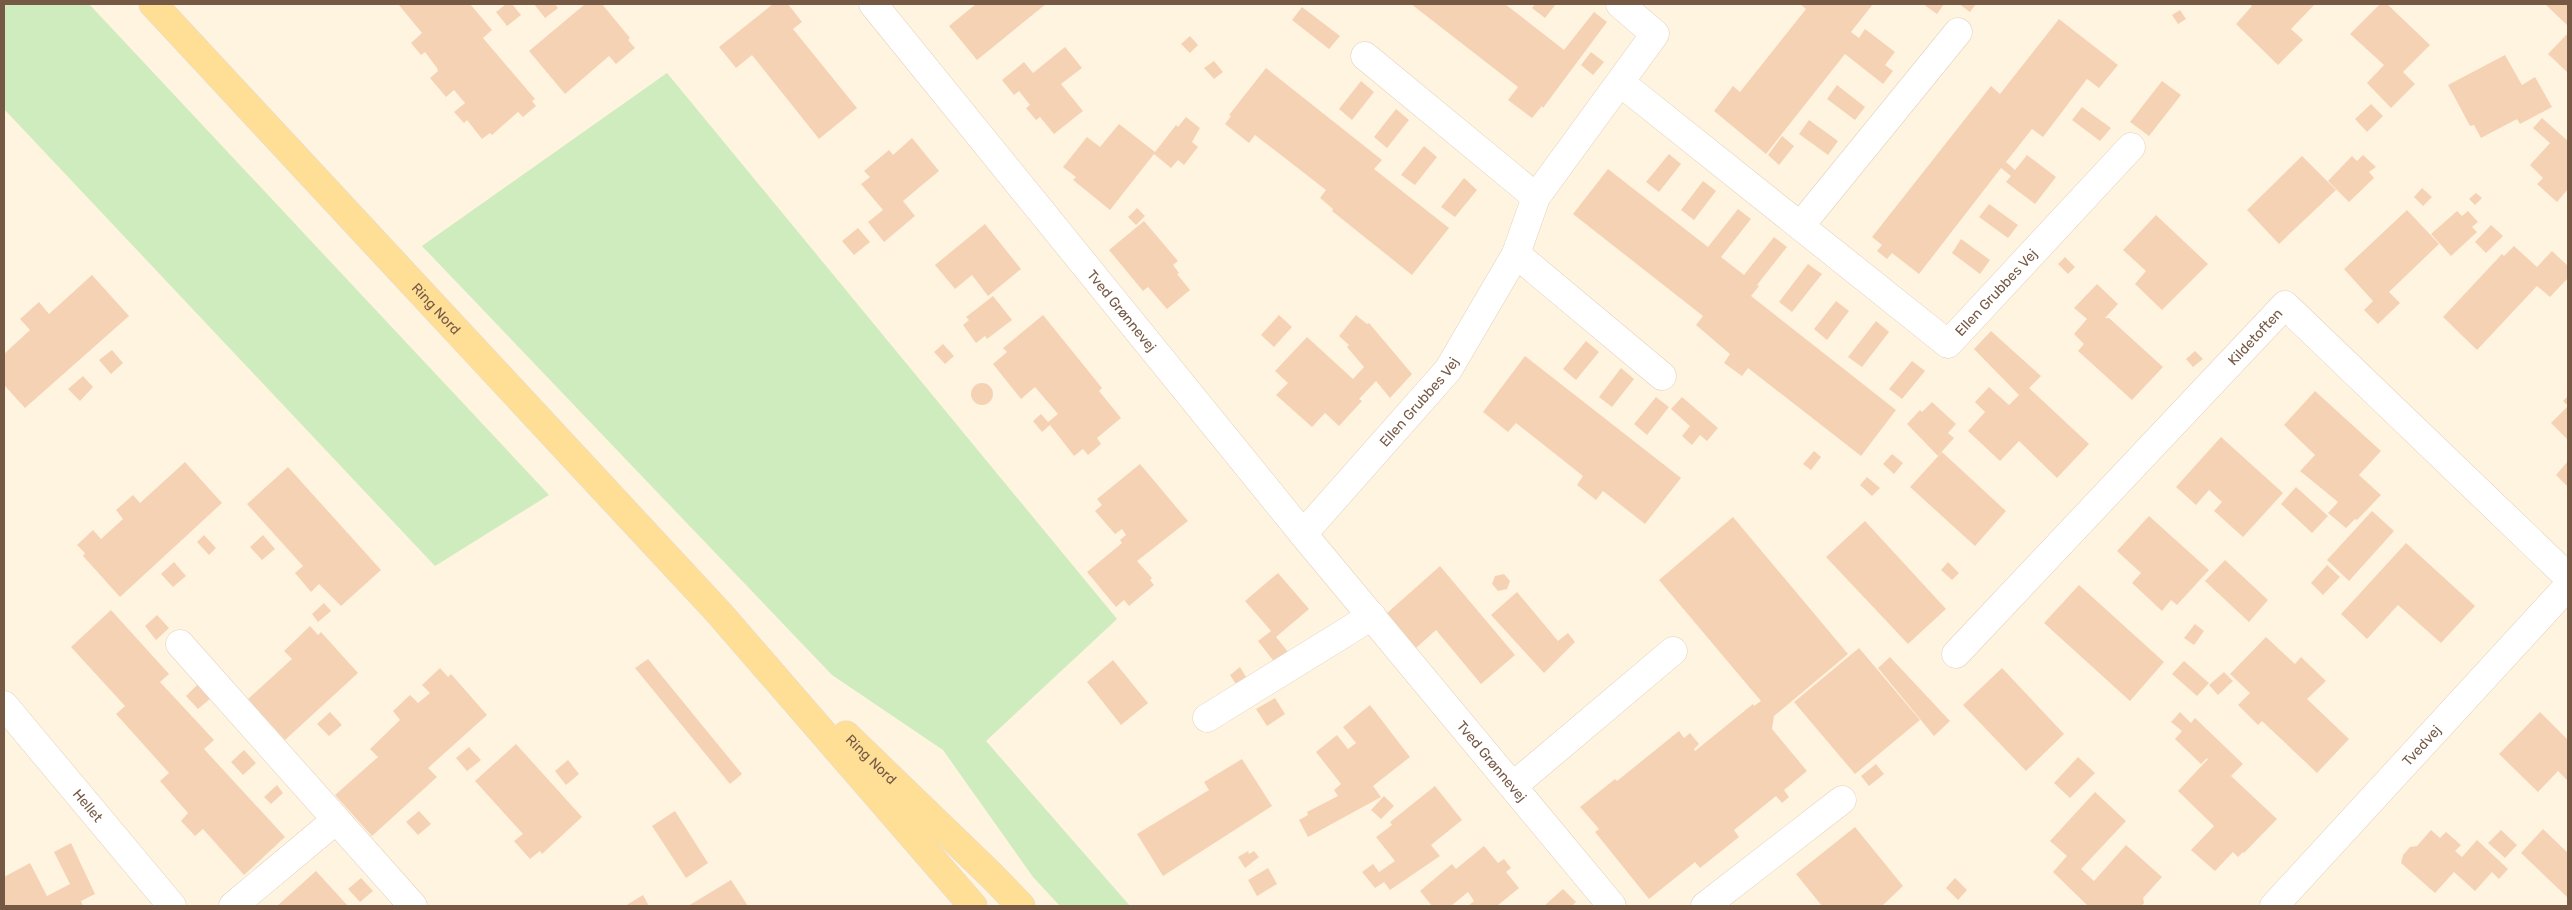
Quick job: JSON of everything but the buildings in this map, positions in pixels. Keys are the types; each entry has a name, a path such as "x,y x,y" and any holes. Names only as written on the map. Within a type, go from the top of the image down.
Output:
{"main road":[{"name":"Ring Nord","path":"153,4 720,614 973,906"},
{"name":"Ring Nord","path":"720,614 1021,906"}],"street":[{"name":"Tved Grønnevej","path":"872,4 1304,534 1612,906"},
{"name":"Ellen Grubbes Vej","path":"1304,534 1448,370 1516,254 1536,197 1655,34 1620,4"},
{"path":"1801,225 1958,32"},
{"path":"1365,56 1536,197"},
{"name":"Ellen Grubbes Vej","path":"1621,83 1948,344 2131,147"},
{"path":"1516,254 1662,376"},
{"name":"Kildetoften","path":"1956,654 2284,305 2568,577"},
{"name":"Tvedvej","path":"2274,906 2568,586"},
{"path":"1207,718 1372,616"},
{"path":"180,644 413,906"},
{"path":"1513,786 1673,651"},
{"name":"Hellet","path":"4,705 172,906"},
{"path":"1705,906 1842,800"},
{"path":"233,906 336,820"}],"green space":[{"path":"4,4 89,4 549,495 435,566 4,109"},
{"path":"667,73 1117,619 986,741 1130,906 1060,906 1033,877 943,750 832,675 422,246"}]}
